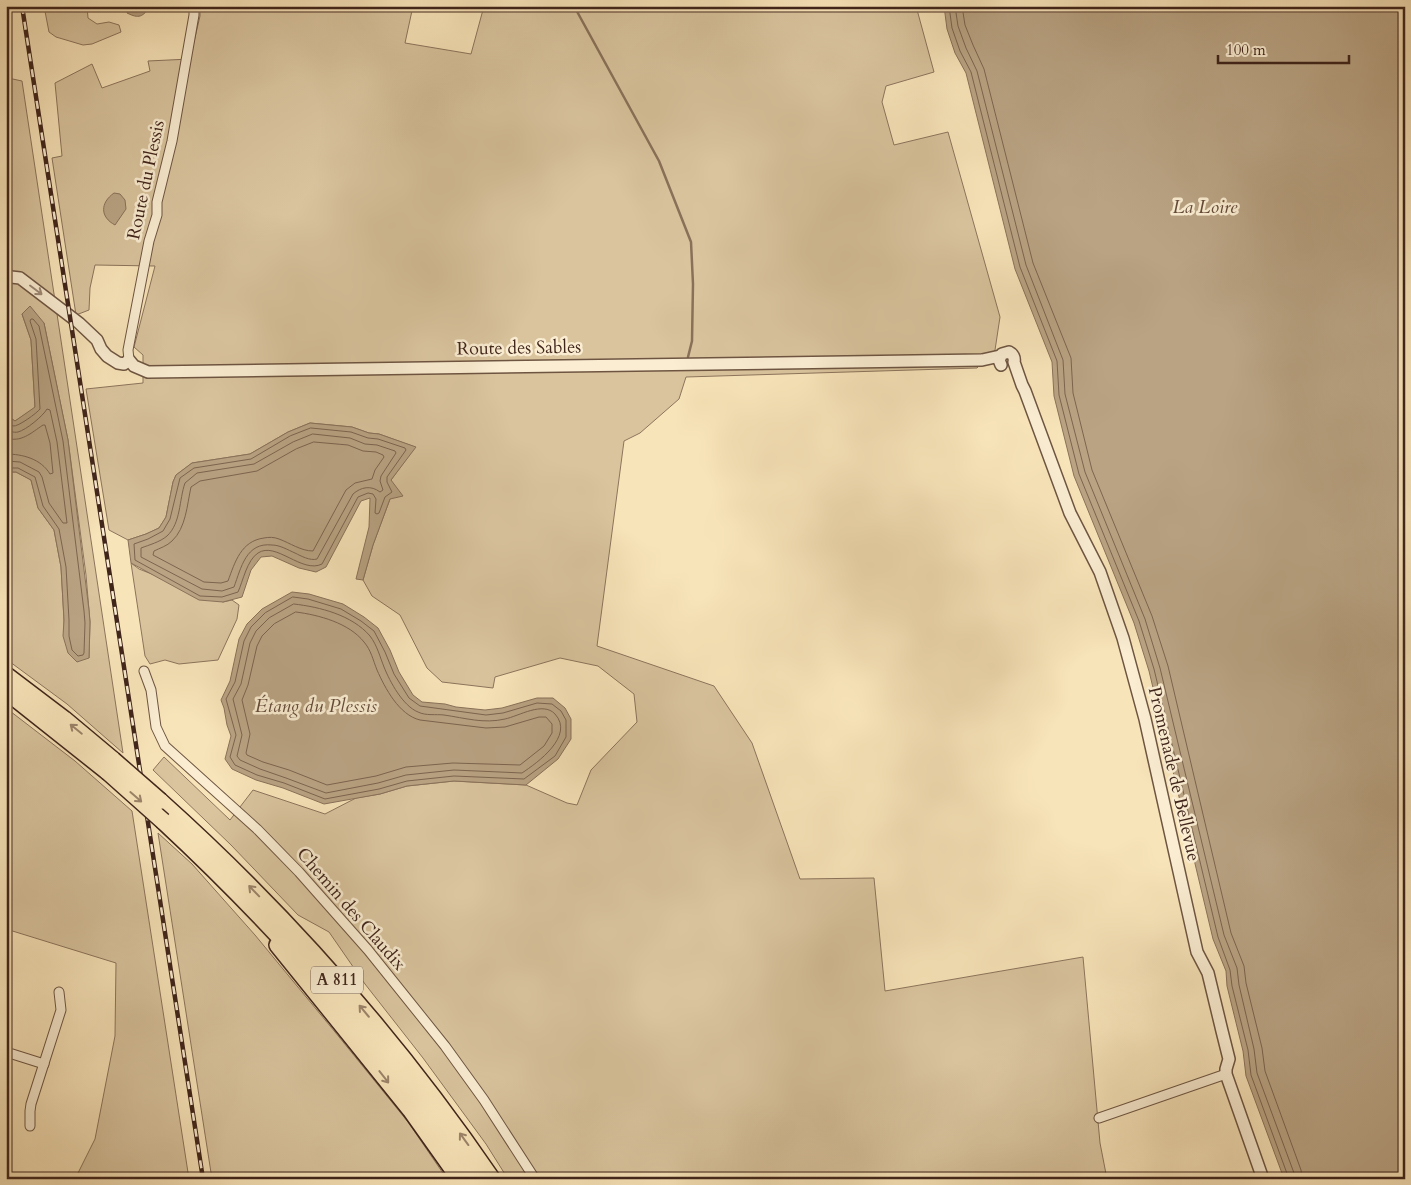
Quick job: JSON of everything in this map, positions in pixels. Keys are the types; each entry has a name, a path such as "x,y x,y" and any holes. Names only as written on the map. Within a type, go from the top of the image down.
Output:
{"highway":[{"name":"A 811","path":"6,675 64,719 273,929 381,1051 438,1124 476,1179"},
{"name":"A 811","path":"6,691 160,801 244,880 342,985 384,1035 430,1092 492,1179"},
{"path":"273,929 271,937 410,1110 459,1179"}],"street":[{"name":"Route du Plessis","path":"129,360 128,350 149,241 157,215 157,202 172,141 194,6"},
{"name":"Route des Sables","path":"6,274 20,278 79,323 97,340 107,356 118,363 124,364 129,360 134,366 148,372 982,360 1005,363"},
{"name":"Promenade de Bellevue","path":"1005,363 1025,391 1070,512 1100,572 1123,638 1145,718 1197,952 1208,973 1229,1059 1226,1074 1263,1179"},
{"name":"Chemin des Claudix","path":"144,671 152,690 156,727 165,746 234,807 299,872 368,950 445,1046 484,1100 535,1179"},
{"path":"30,1126 30,1111 61,1010 59,992"},
{"path":"6,1052 44,1064"},
{"path":"1099,1118 1226,1074"}],"shaded area":[{"path":"44,6 87,6 88,18 97,24 109,22 119,25 121,32 92,44 83,45 56,37 49,32"},
{"path":"200,6 413,6 405,43 471,54 484,6 916,6 934,72 886,86 882,102 894,145 948,132 1000,317 995,350 977,368 686,377 679,399 640,433 624,441 597,646 714,686 752,743 800,879 874,878 885,991 1083,957 1100,1143 1107,1179 508,1179 486,1144 423,1058 365,984 329,932 298,915 231,845 153,770 164,757 230,820 253,790 325,814 356,798 380,794 407,786 454,781 526,785 567,803 577,805 591,770 637,722 634,694 598,666 560,658 495,677 493,688 442,682 427,668 400,615 372,596 363,580 373,545 390,499 391,480 415,447 352,427 310,423 288,432 250,454 192,463 176,475 166,517 159,528 128,540 109,530 86,389 143,383 143,355 134,347 155,266 95,265 90,288 89,310 76,315 52,158 62,156 55,83 92,64 102,88 150,71 148,61 190,59 200,16"},
{"path":"8,78 22,81 123,753 67,704 6,659 6,472 16,472 31,480 38,508 54,530 61,567 64,636 89,658 90,622 86,575 68,440 44,323 22,314 31,340 35,408 15,421 6,415 6,83"},
{"path":"131,563 139,569 223,602 232,600 239,605 237,619 218,660 179,664 165,660 150,664 145,656"},
{"path":"6,708 75,761 132,811 189,1179 75,1179 95,1139 115,1036 116,963 6,929"},
{"path":"158,833 192,864 255,935 408,1122 447,1179 212,1179"}],"water":[{"path":"129,6 150,6 143,15 135,16 127,13"},
{"name":"La Loire","path":"944,6 1405,6 1405,1179 1284,1179 1246,1076 1243,1051 1227,986 1226,971 1213,939 1149,671 1134,623 1074,476 1054,396 1052,362 1015,269 966,73 955,53 947,29"},
{"path":"114,193 120,194 125,200 126,209 115,225 104,214 104,205"},
{"path":"30,306 44,323 68,440 90,622 89,658 77,662 68,653 63,636 61,567 54,530 38,508 31,480 16,472 6,472 6,415 15,421 35,407 31,340 22,314"},
{"path":"310,423 352,427 416,447 391,480 403,496 390,499 373,545 363,580 356,579 369,527 370,498 361,501 326,567 316,572 299,568 272,556 261,557 251,570 242,597 223,602 199,600 131,563 128,540 159,528 166,517 176,475 192,463 250,454 288,432"},
{"name":"Étang du Plessis","path":"292,592 309,594 343,604 378,628 399,672 413,695 422,702 485,710 502,708 537,698 553,698 565,708 571,719 571,739 558,759 526,785 454,781 407,786 380,794 324,804 256,780 232,769 225,759 231,736 221,700 230,681 239,639 247,624 262,609"}],"waterway":[{"path":"574,6 659,161 691,242 693,284 692,341 688,357"}],"railway":[{"path":"22,6 203,1179"}]}
